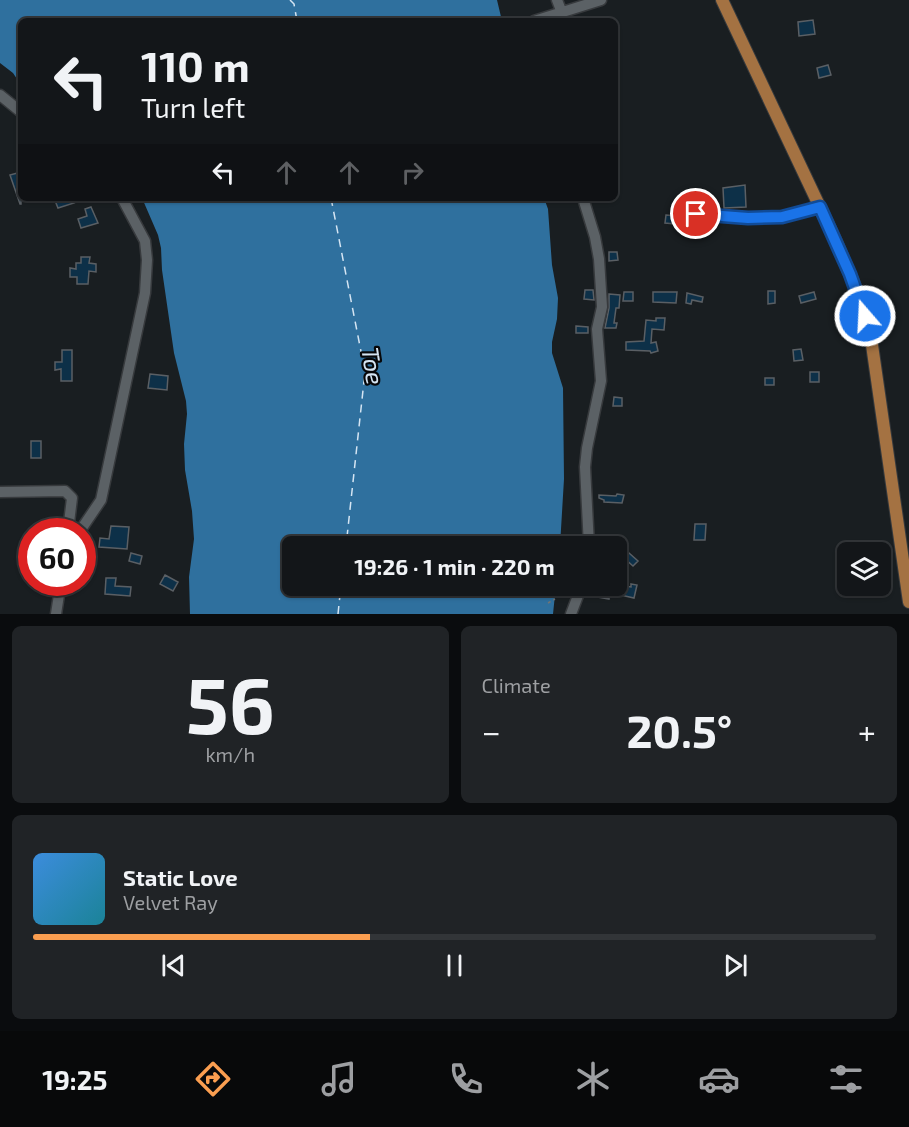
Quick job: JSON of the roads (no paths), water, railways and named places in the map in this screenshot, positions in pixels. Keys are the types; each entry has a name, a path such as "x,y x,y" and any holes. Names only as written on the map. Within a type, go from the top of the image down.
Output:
{"main road":[{"path":"722,0 857,291 871,338 909,602"}],"street":[{"path":"557,0 559,16 601,0"},
{"path":"0,95 18,110"},
{"path":"89,518 101,500 145,293 147,260 145,241 124,201"},
{"path":"584,201 599,259 602,307 597,329 601,381 585,467 588,536"},
{"path":"696,214 748,218 782,217 820,207"},
{"path":"0,492 65,490 69,494 72,507 70,518"},
{"path":"56,614 59,596"},
{"path":"572,614 578,596"}],"water":[{"path":"0,0 497,0 501,18 18,18 18,80 13,73 0,63"},
{"name":"Toe","path":"143,201 545,201 548,209 552,265 558,298 552,353 563,388 564,479 561,536 282,536 282,596 555,596 553,614 190,614 189,577 194,539 185,470 186,401 174,353 161,248"}]}
